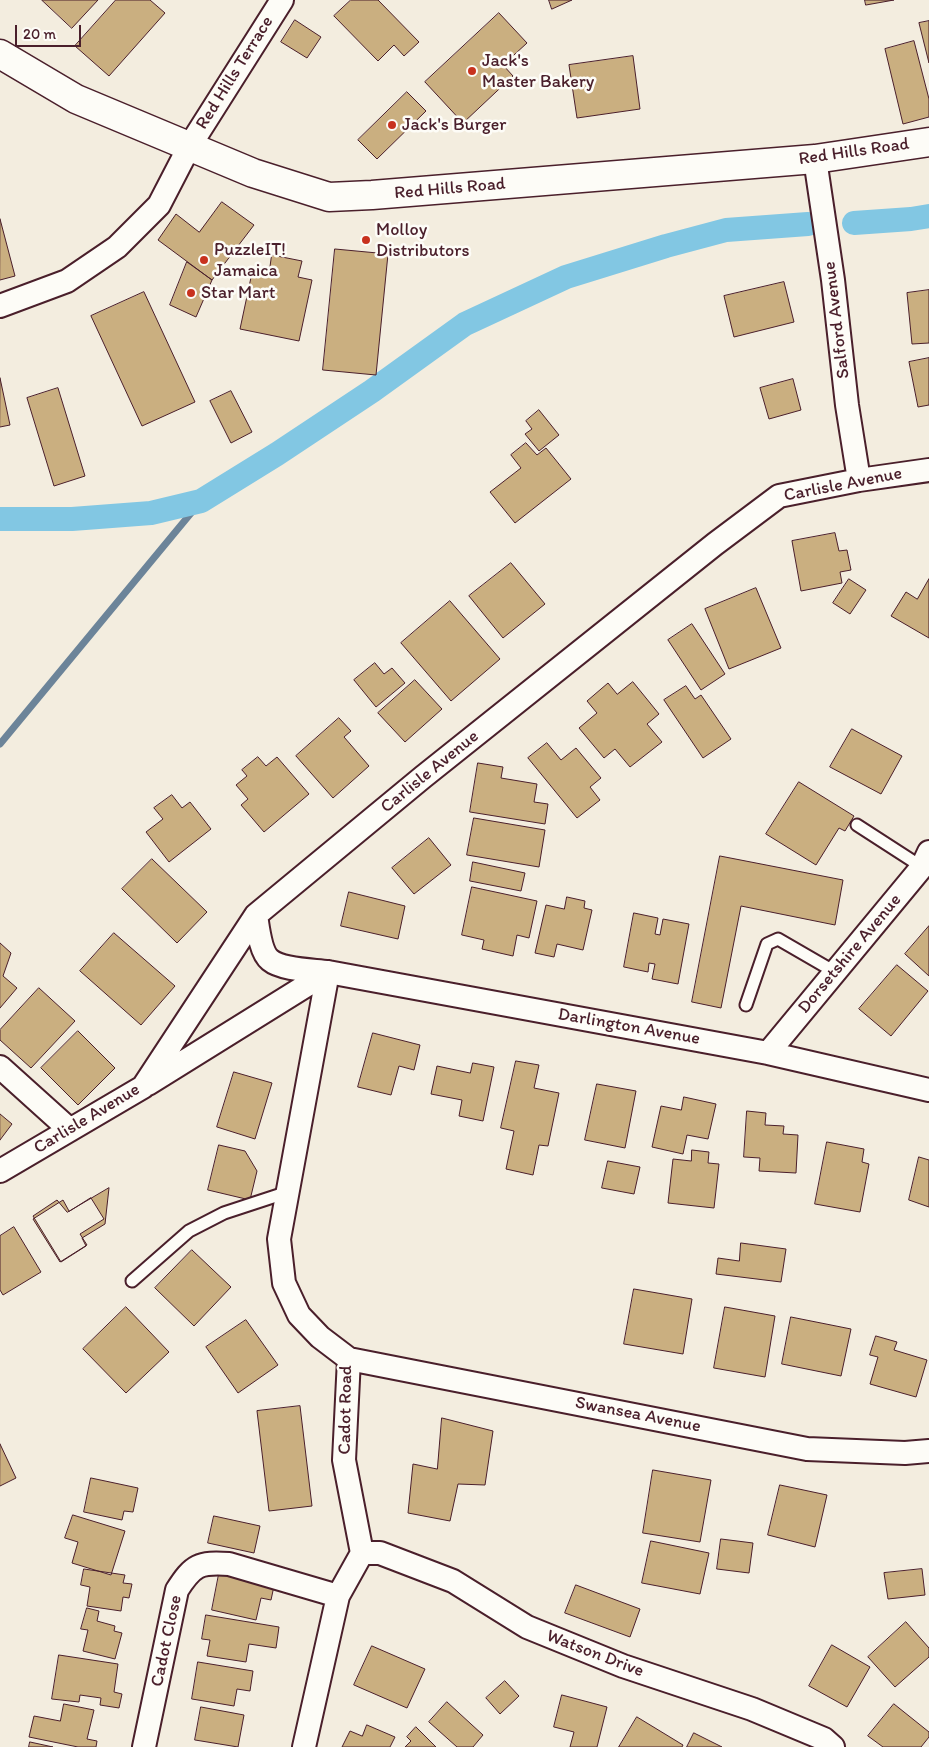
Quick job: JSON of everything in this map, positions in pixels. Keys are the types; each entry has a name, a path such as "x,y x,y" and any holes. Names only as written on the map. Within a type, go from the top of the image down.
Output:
{"main road":[{"name":"Red Hills Road","path":"0,54 76,99 254,173 329,197 382,195 815,159 929,142"}],"street":[{"name":"Red Hills Terrace","path":"0,306 67,281 117,247 160,205 189,146 282,0"},
{"name":"Salford Avenue","path":"815,159 833,280 847,405 859,480"},
{"name":"Carlisle Avenue","path":"0,1171 143,1088 256,915 423,777 715,544 779,496 859,480 929,470"},
{"name":"Dorsetshire Avenue","path":"768,1053 925,860"},
{"name":"Darlington Avenue","path":"256,915 262,946 269,960 290,968 328,972 768,1053 929,1090"},
{"path":"143,1088 328,972"},
{"name":"Cadot Road","path":"328,972 279,1239 284,1283 299,1315 320,1337 349,1359 344,1460 362,1553"},
{"path":"0,1067 70,1130"},
{"name":"Swansea Avenue","path":"349,1359 807,1448 904,1453 929,1451"},
{"name":"Watson Drive","path":"362,1553 380,1552 453,1581 527,1627 623,1666 752,1709 824,1739 834,1747"},
{"path":"304,1747 338,1596 362,1553"},
{"name":"Cadot Close","path":"144,1747 177,1590 186,1576 198,1565 229,1564 338,1596"}],"lane":[{"path":"857,825 925,860"},
{"path":"746,1005 767,944 778,939 835,972"},
{"path":"132,1281 189,1230 224,1213 288,1192"}],"building":[{"path":"42,0 98,0 72,28"},
{"path":"116,0 150,0 165,13 109,76 75,46"},
{"path":"351,0 378,0 419,42 404,56 394,45 378,61 334,16"},
{"path":"549,0 572,0 552,9"},
{"path":"865,0 894,0 866,5"},
{"name":"Jack's Master Bakery","path":"499,13 527,43 503,65 513,76 463,123 425,82"},
{"path":"295,20 321,37 307,58 281,42"},
{"path":"929,21 929,63 919,23"},
{"path":"914,41 929,99 929,117 903,124 885,49"},
{"path":"633,56 640,109 577,118 569,65"},
{"name":"Jack's Burger","path":"407,92 426,111 377,159 358,140"},
{"path":"222,202 254,225 212,280 158,240 176,214 199,232"},
{"path":"0,219 15,276 0,280"},
{"path":"335,249 388,254 376,375 323,370"},
{"path":"272,255 302,261 298,277 312,280 299,341 240,329 253,268 269,271"},
{"name":"Star Mart","path":"187,262 212,280 196,317 170,305"},
{"path":"784,282 794,322 734,337 724,296"},
{"path":"929,290 929,343 912,344 907,293"},
{"path":"144,292 195,402 142,426 91,316"},
{"path":"929,358 929,405 918,407 909,362"},
{"path":"0,378 10,425 0,427"},
{"path":"793,379 801,410 769,419 760,388"},
{"path":"58,388 85,476 54,486 27,398"},
{"path":"231,391 252,432 231,443 210,401"},
{"path":"539,410 559,435 539,451 525,434 532,429 526,421"},
{"path":"526,443 537,455 546,448 571,479 515,523 490,492 521,468 511,455"},
{"path":"835,533 839,551 847,550 851,570 840,572 842,583 801,591 792,541"},
{"path":"511,563 545,604 503,638 469,596"},
{"path":"849,579 866,590 850,614 833,603"},
{"path":"929,579 929,638 891,616 906,592 917,599"},
{"path":"756,588 781,648 729,669 705,609"},
{"path":"450,601 500,659 451,701 401,643"},
{"path":"692,624 725,674 701,690 668,640"},
{"path":"375,663 384,674 392,668 405,683 376,707 354,680"},
{"path":"415,680 442,709 405,742 378,713"},
{"path":"633,682 659,714 647,724 662,742 630,767 615,749 604,758 579,728 597,713 587,701 608,683 617,694"},
{"path":"686,686 695,699 701,695 731,739 703,758 664,700"},
{"path":"339,718 351,731 344,737 369,766 333,798 296,756"},
{"path":"852,729 902,756 881,794 830,767"},
{"path":"547,743 561,760 576,748 601,778 590,787 600,800 577,818 528,758"},
{"path":"258,757 266,766 277,757 309,794 264,832 241,805 248,799 236,785 247,776 242,770"},
{"path":"478,763 503,767 501,778 537,784 534,802 548,804 545,824 470,812"},
{"path":"799,782 854,816 845,831 839,828 816,865 766,834"},
{"path":"172,795 182,808 190,802 211,829 169,862 146,832 163,819 154,808"},
{"path":"474,818 545,830 539,867 467,855"},
{"path":"429,838 451,865 414,894 392,868"},
{"path":"720,856 843,880 835,925 741,906 721,1008 692,1002"},
{"path":"152,859 207,912 177,943 122,889"},
{"path":"473,862 525,873 521,891 470,881"},
{"path":"472,887 537,901 529,938 517,935 513,956 482,949 484,940 462,935"},
{"path":"349,892 405,906 398,939 341,926"},
{"path":"567,897 585,901 584,908 592,910 583,950 557,944 554,957 535,953 546,905 564,909"},
{"path":"634,913 658,918 655,934 660,935 663,919 689,924 678,984 652,979 655,964 649,963 648,972 624,967"},
{"path":"929,926 929,976 905,954"},
{"path":"114,933 175,986 141,1025 80,971"},
{"path":"0,943 11,953 3,976 17,988 0,1008"},
{"path":"897,965 928,991 891,1036 859,1009"},
{"path":"39,988 75,1021 31,1068 0,1040 0,1030"},
{"path":"78,1031 115,1068 78,1105 41,1068"},
{"path":"373,1033 420,1045 414,1070 399,1066 391,1095 358,1087"},
{"path":"516,1061 539,1065 534,1088 559,1093 548,1146 539,1145 533,1175 506,1169 514,1131 501,1128"},
{"path":"473,1063 494,1067 483,1121 459,1116 462,1100 431,1094 437,1066 470,1073"},
{"path":"234,1072 272,1083 255,1139 217,1127"},
{"path":"597,1084 636,1091 625,1148 585,1140"},
{"path":"684,1097 716,1104 708,1139 687,1135 683,1154 652,1147 661,1106 681,1110"},
{"path":"747,1111 766,1113 765,1125 784,1126 783,1134 798,1135 796,1173 759,1171 760,1158 744,1157"},
{"path":"0,1114 12,1124 0,1140"},
{"path":"827,1142 864,1149 862,1162 869,1164 860,1212 815,1204"},
{"path":"219,1145 245,1151 257,1171 250,1200 208,1190"},
{"path":"692,1150 709,1152 708,1163 719,1164 714,1208 668,1203 673,1159 691,1161"},
{"path":"919,1157 929,1160 929,1207 909,1200"},
{"path":"608,1161 640,1167 634,1194 602,1188"},
{"path":"109,1188 105,1224 82,1238 86,1246 61,1262 33,1216 57,1200 67,1212"},
{"path":"91,1198 104,1219 80,1234 87,1245 60,1262 33,1219 63,1200 69,1211"},
{"path":"14,1227 41,1272 3,1295 0,1290 0,1236"},
{"path":"741,1243 786,1249 781,1282 716,1274 718,1258 739,1261"},
{"path":"192,1250 231,1287 194,1326 155,1288"},
{"path":"634,1289 692,1299 683,1354 624,1344"},
{"path":"126,1307 169,1352 126,1393 83,1349"},
{"path":"725,1307 775,1316 765,1377 714,1368"},
{"path":"791,1317 851,1329 841,1376 782,1364"},
{"path":"246,1320 278,1365 238,1393 206,1347"},
{"path":"876,1336 897,1342 894,1350 927,1360 916,1397 870,1384 878,1357 870,1355"},
{"path":"300,1406 312,1506 269,1511 257,1411"},
{"path":"442,1418 493,1431 485,1485 458,1484 450,1521 408,1513 413,1464 437,1469"},
{"path":"0,1444 16,1478 0,1486"},
{"path":"653,1470 711,1480 700,1542 643,1533"},
{"path":"91,1478 138,1488 133,1512 124,1511 122,1520 84,1512"},
{"path":"780,1485 827,1495 815,1547 768,1535"},
{"path":"73,1515 125,1531 111,1575 72,1563 78,1542 65,1538"},
{"path":"214,1516 260,1526 254,1553 208,1543"},
{"path":"721,1539 753,1543 749,1573 717,1569"},
{"path":"651,1541 709,1553 700,1594 642,1583"},
{"path":"84,1569 125,1575 123,1583 132,1584 129,1598 123,1597 121,1611 87,1606 90,1587 81,1585"},
{"path":"922,1569 925,1595 888,1599 884,1573"},
{"path":"219,1574 274,1586 271,1600 261,1598 256,1620 212,1610"},
{"path":"576,1585 640,1609 630,1637 565,1613"},
{"path":"87,1608 99,1611 97,1621 115,1626 114,1631 122,1633 115,1659 83,1651 88,1630 81,1629"},
{"path":"206,1615 279,1627 276,1648 249,1644 246,1662 207,1656 210,1640 202,1639"},
{"path":"906,1622 929,1648 929,1657 895,1687 868,1657"},
{"path":"832,1645 870,1667 847,1707 809,1686"},
{"path":"372,1646 425,1669 407,1708 354,1685"},
{"path":"59,1655 118,1664 114,1692 122,1694 119,1708 100,1705 101,1698 80,1695 79,1702 52,1699"},
{"path":"198,1662 253,1671 250,1691 237,1689 234,1706 192,1699"},
{"path":"505,1681 519,1696 500,1714 486,1698"},
{"path":"562,1695 607,1707 597,1747 570,1747 574,1732 554,1727"},
{"path":"447,1702 483,1735 473,1747 457,1747 429,1722"},
{"path":"64,1704 94,1710 87,1739 97,1741 96,1747 78,1747 29,1737 34,1716 60,1721"},
{"path":"894,1704 929,1732 929,1737 921,1747 883,1747 868,1736"},
{"path":"201,1707 244,1715 238,1747 195,1740"},
{"path":"637,1717 683,1745 682,1747 619,1747"},
{"path":"367,1725 395,1737 390,1747 342,1747 350,1731 362,1736"},
{"path":"416,1727 436,1747 405,1747 411,1741 407,1737"},
{"path":"694,1733 722,1747 687,1747"},
{"path":"30,1742 53,1747 29,1747"}],"waterway":[{"path":"854,223 929,216"},
{"path":"0,519 72,519 151,513 201,501 277,454 372,391 465,324 566,277 666,246 726,230 808,224"},
{"path":"0,744 201,501"}],"place":[{"name":"Jack's Master Bakery","path":"472,71"},
{"name":"Jack's Burger","path":"392,125"},
{"name":"Molloy Distributors","path":"366,240"},
{"name":"PuzzleIT! Jamaica","path":"204,260"},
{"name":"Star Mart","path":"191,293"}]}
